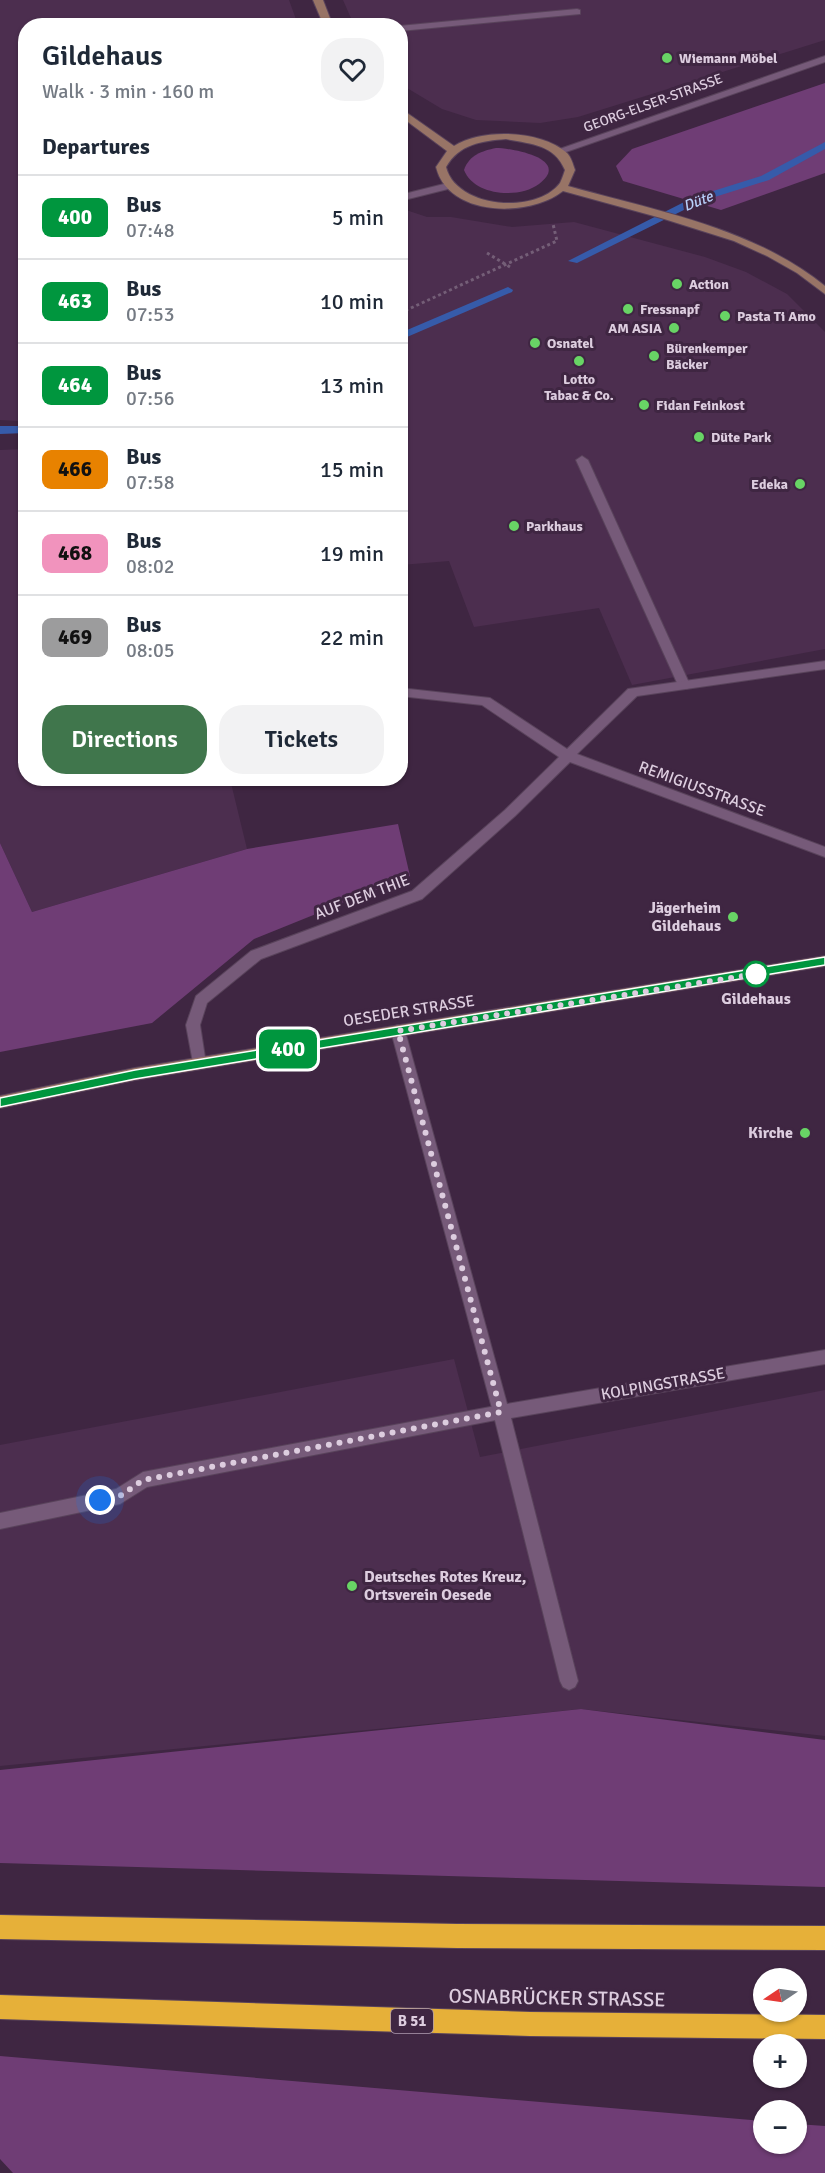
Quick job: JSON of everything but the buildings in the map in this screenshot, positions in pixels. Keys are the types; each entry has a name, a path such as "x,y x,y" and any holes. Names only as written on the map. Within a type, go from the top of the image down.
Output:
{"highway":[{"path":"0,1927 445,1936 825,1938"},
{"name":"OSNABRÜCKER STRASSE","path":"0,2007 530,2024 825,2027"}],"main road":[{"path":"318,0 326,18"},
{"path":"408,118 453,150"},
{"path":"506,136 545,143 559,151 568,160 571,169 570,179 564,188 535,202 495,205 476,201 448,186 441,167 453,150 486,137 506,136"},
{"path":"564,188 747,243 786,263 825,291"},
{"name":"OESEDER STRASSE","path":"0,1102 199,1064 825,961"}],"street":[{"path":"408,27 577,12"},
{"name":"GEORG-ELSER-STRASSE","path":"559,151 825,59"},
{"path":"408,196 448,186"},
{"path":"582,460 684,685"},
{"name":"AUF DEM THIE","path":"199,1064 192,1025 201,1000 255,955 417,895 568,756 633,692 825,665"},
{"path":"408,693 485,701 568,756"},
{"name":"REMIGIUSSTRASSE","path":"568,756 825,852"},
{"path":"398,1031 501,1412 569,1681"},
{"name":"KOLPINGSTRASSE","path":"0,1521 120,1496 143,1480 501,1412 825,1357"}],"path":[{"path":"408,309 557,241 551,218"},
{"path":"487,253 510,267"}],"shaded area":[{"path":"0,0 289,0 295,18 18,18 18,421 0,420"},
{"name":"Wiemann Möbel","path":"343,0 825,0 825,40 578,117 540,123 476,120 442,109 408,89 408,18 351,18"},
{"path":"825,83 825,173 721,210 623,181 616,166 632,149"},
{"path":"496,148 514,150 536,157 548,168 547,175 539,184 520,192 498,192 477,185 469,179 464,170 466,165 477,154"},
{"path":"408,211 427,217 451,217 512,227 574,222 705,257 746,272 787,294 825,332 825,649 632,685 599,608 474,627 449,561 408,564"},
{"path":"18,449 18,786 232,786 247,849 32,912 0,843 0,450"},
{"path":"398,824 410,876 254,939 152,1023 0,1052 0,843 32,912 247,849"},
{"path":"454,1359 480,1457 825,1390 825,1736 581,1709 0,1766 0,1445"},
{"path":"581,1709 825,1740 825,1887 0,1863 0,1770"},
{"path":"0,2056 753,2120 753,2154 807,2154 807,2125 825,2126 825,2173 13,2173 0,2159"}],"waterway":[{"name":"Düte","path":"573,261 698,199 765,178 825,145"},
{"name":"Düte","path":"408,334 508,290"},
{"name":"Düte","path":"0,430 18,429"}],"bus line":[{"name":"400","path":"0,1102 135,1074 825,961"}],"place":[{"name":"Wiemann Möbel","path":"667,58"},
{"name":"Action","path":"677,284"},
{"name":"Fressnapf","path":"628,309"},
{"name":"Pasta Ti Amo","path":"725,316"},
{"name":"AM ASIA","path":"674,328"},
{"name":"Osnatel","path":"535,343"},
{"name":"Bürenkemper Bäcker","path":"654,356"},
{"name":"Lotto Tabac & Co.","path":"579,361"},
{"name":"Fidan Feinkost","path":"644,405"},
{"name":"Düte Park","path":"699,437"},
{"name":"Edeka","path":"800,484"},
{"name":"Parkhaus","path":"514,526"},
{"name":"Jägerheim Gildehaus","path":"733,917"},
{"name":"Gildehaus","path":"756,974"},
{"name":"Kirche","path":"805,1133"},
{"name":"Deutsches Rotes Kreuz, Ortsverein Oesede","path":"352,1586"}],"route":[{"path":"100,1500 120,1496 143,1480 501,1412 398,1031 756,974"}]}
